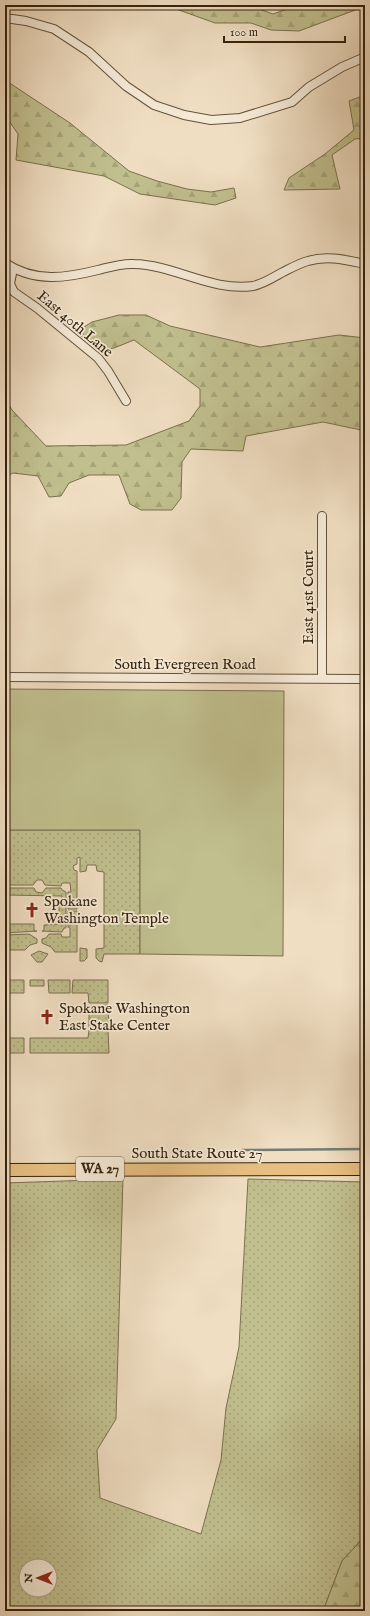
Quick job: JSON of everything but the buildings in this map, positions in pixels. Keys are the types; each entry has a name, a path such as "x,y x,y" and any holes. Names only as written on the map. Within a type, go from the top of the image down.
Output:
{"main road":[{"name":"South State Route 27","path":"5,1170 365,1169"}],"street":[{"path":"5,18 26,21 54,29 89,52 126,86 148,102 184,115 211,120 240,118 292,102 308,87 342,67 365,57"},
{"path":"5,263 13,268 33,275 55,278 70,277 113,266 133,263 159,266 224,286 237,287 254,285 314,259 342,259 365,264"},
{"name":"East 40th Lane","path":"13,268 10,284 14,292 37,308 98,358 108,371 126,401"},
{"name":"East 41st Court","path":"322,516 322,678"},
{"name":"South Evergreen Road","path":"5,677 365,679"}],"green space":[{"path":"165,5 248,5 273,14 290,8 292,5 364,5 358,9 299,31 271,30 251,23 215,23"},
{"path":"5,80 70,123 129,171 157,181 187,189 211,192 234,188 236,198 215,205 140,194 104,176 16,160 18,134 5,115"},
{"path":"365,95 365,138 355,139 332,155 340,189 284,190 289,178 325,154 354,130 349,101"},
{"path":"119,315 146,315 170,326 260,347 339,335 365,338 365,436 361,430 323,422 246,436 243,451 191,449 182,462 181,498 172,510 141,510 130,504 119,475 89,475 69,483 61,496 49,497 38,476 13,473 5,477 5,398 12,410 46,446 126,445 189,421 200,406 200,389 134,340 114,348 100,351 76,332 92,322"},
{"path":"5,689 284,691 283,956 140,954 140,830 5,830"},
{"path":"5,830 140,830 140,954 104,954 102,962 96,958 96,949 104,948 104,872 97,871 96,865 87,865 86,871 80,872 80,857 77,858 77,864 73,866 74,870 77,871 77,909 68,909 68,892 71,892 70,883 62,883 61,886 45,885 42,880 37,880 33,885 5,885"},
{"path":"5,888 34,888 36,892 42,893 46,888 61,888 66,892 66,928 64,928 62,932 42,931 44,931 44,925 62,924 62,915 59,915 59,905 62,905 62,896 5,895"},
{"path":"68,911 77,911 77,952 55,952 51,947 42,943 42,939 46,938 49,934 61,934 62,937 70,937 70,928 68,927"},
{"path":"5,924 34,924 34,931 37,931 5,933"},
{"path":"29,934 37,939 37,943 30,945 25,950 5,950 5,935"},
{"path":"80,948 87,949 87,958 84,961 80,961"},
{"path":"39,951 48,954 42,962 37,962 31,955"},
{"path":"5,980 24,980 24,993 5,993"},
{"path":"30,980 44,980 44,986 30,986"},
{"path":"48,980 70,980 70,993 49,993"},
{"path":"73,980 108,980 108,1003 89,1003 88,993 72,993"},
{"path":"108,1005 109,1027 89,1028 89,1006"},
{"path":"89,1030 108,1030 109,1053 30,1053 30,1038 88,1038"},
{"path":"5,1038 24,1038 24,1053 5,1053"},
{"path":"123,1179 116,1419 97,1450 100,1498 201,1534 221,1460 226,1408 239,1347 248,1179 365,1182 365,1536 342,1561 323,1611 5,1611 5,1183"},
{"path":"365,1536 365,1611 323,1611 342,1561"}],"waterway":[{"path":"242,1150 365,1149"}],"place":[{"name":"Spokane Washington Temple","path":"32,910"},
{"name":"Spokane Washington East Stake Center","path":"47,1017"}]}
